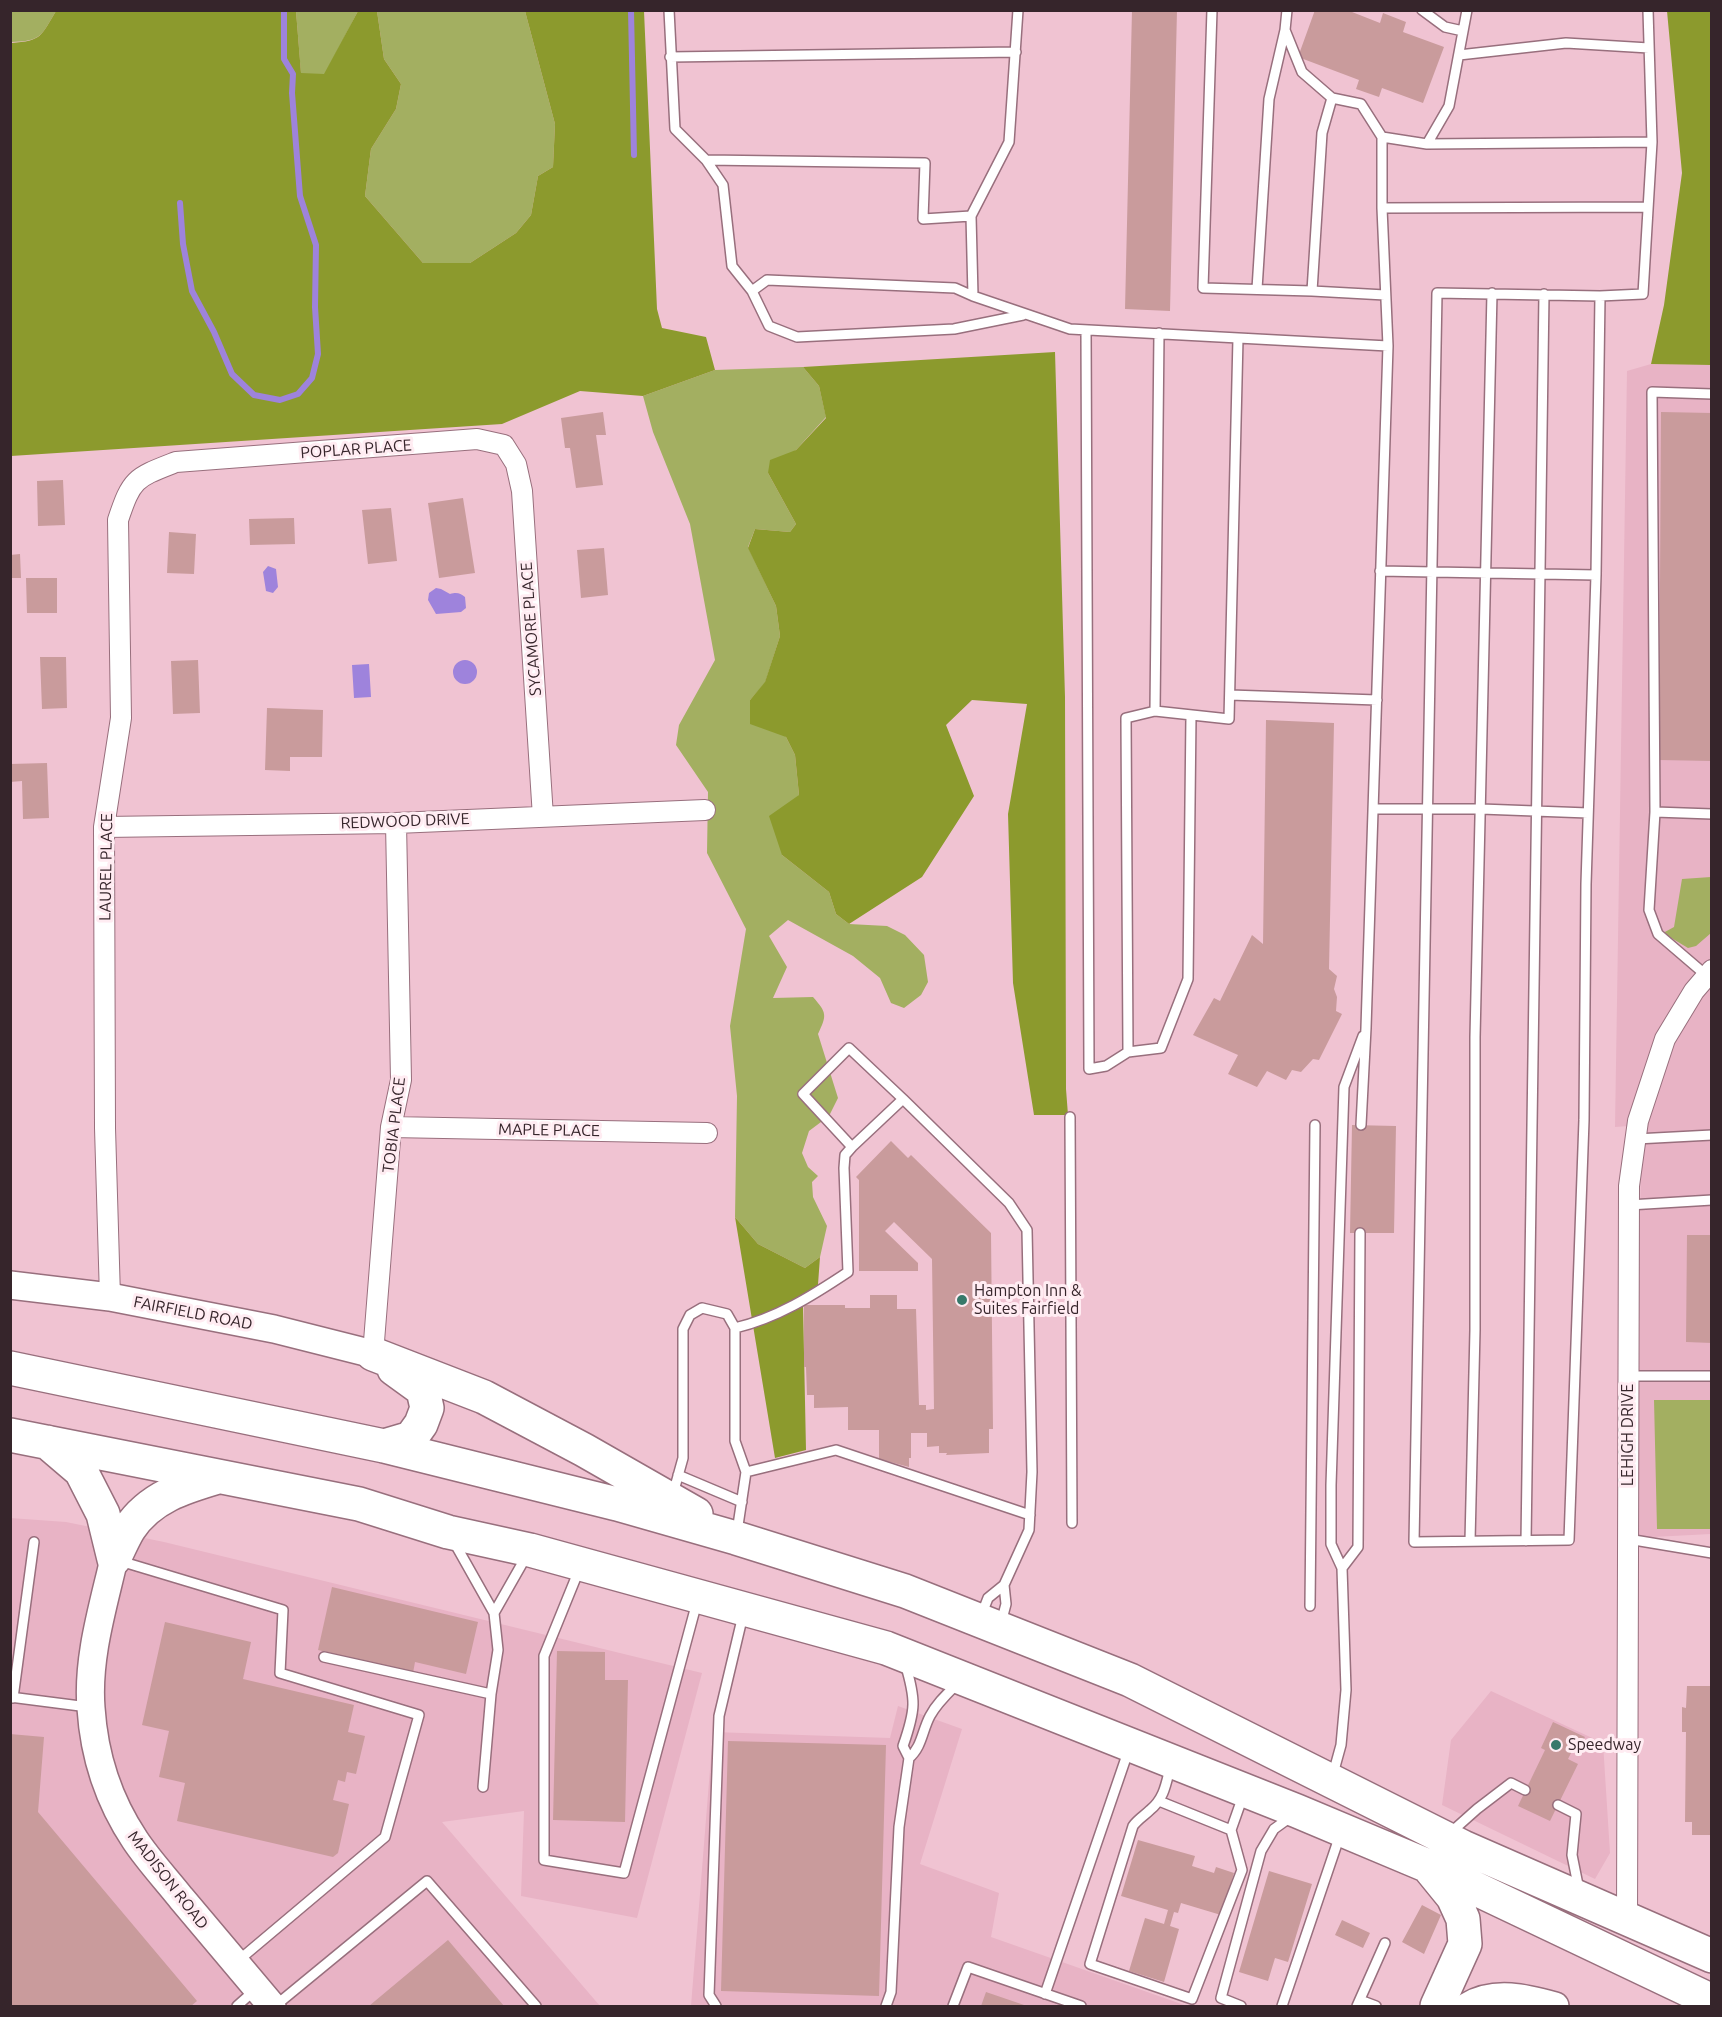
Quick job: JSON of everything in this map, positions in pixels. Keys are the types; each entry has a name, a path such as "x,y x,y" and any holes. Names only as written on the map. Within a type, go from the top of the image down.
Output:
{"highway":[{"path":"373,1354 423,1390 427,1408 421,1424 411,1438 384,1446"},
{"path":"373,1354 484,1397 584,1450 675,1487 736,1538"},
{"path":"10,1368 384,1446 617,1504 736,1538 905,1591 1130,1680 1445,1838 1712,1956"},
{"path":"10,1435 359,1504 448,1532 530,1550 886,1648 1297,1811 1428,1866 1712,2001"},
{"path":"46,1441 81,1471 103,1514 114,1559"},
{"path":"114,1559 130,1527 158,1499 184,1487 222,1476"},
{"path":"1428,1866 1454,1897 1463,1919 1465,1944 1437,2007"}],"street":[{"name":"POPLAR PLACE","path":"207,460 477,439 504,445"},
{"name":"SYCAMORE PLACE","path":"504,445 516,464 522,491 543,817"},
{"name":"LAUREL PLACE","path":"110,1297 105,1116 104,827 121,718 118,520 128,490 144,474 176,462 207,460"},
{"name":"REDWOOD DRIVE","path":"104,827 396,823 705,810"},
{"name":"TOBIA PLACE","path":"373,1354 391,1127 401,1080 396,823"},
{"name":"LEHIGH DRIVE","path":"1627,1919 1629,1186 1638,1120 1665,1039 1694,991 1709,973"},
{"name":"MAPLE PLACE","path":"391,1127 707,1133"},
{"name":"FAIRFIELD ROAD","path":"10,1285 110,1297 274,1329 373,1354"},
{"name":"MADISON ROAD","path":"114,1559 93,1658 90,1707 101,1767 122,1818 147,1857 235,1964 268,2000"},
{"path":"1468,2007 1477,2001 1501,1996 1523,1997 1555,2007"}],"lane":[{"path":"669,10 675,129 706,160 723,185 732,266 752,291 769,326 797,337 954,329 1025,314"},
{"path":"973,296 971,216 1009,142 1018,10"},
{"path":"1212,10 1203,288 1385,295"},
{"path":"1257,289 1269,99 1285,30 1287,10"},
{"path":"1422,10 1445,27 1463,31"},
{"path":"1427,144 1449,106 1467,10"},
{"path":"1600,296 1596,575 1588,813 1584,1120 1569,1540 1414,1542 1437,292 1600,296 1643,294 1652,142 1648,10"},
{"path":"1285,30 1302,72 1332,98 1361,104 1382,137 1382,208 1388,346 1361,1125"},
{"path":"1459,55 1566,43 1649,48"},
{"path":"670,57 1016,52"},
{"path":"1312,291 1322,133 1332,98"},
{"path":"1382,137 1427,144 1652,142"},
{"path":"706,160 925,163 923,219 971,216"},
{"path":"1382,208 1647,207"},
{"path":"752,291 767,280 955,288 1070,328 1388,346"},
{"path":"1470,1541 1475,1330 1476,1025 1492,293"},
{"path":"1526,1541 1544,294"},
{"path":"1086,330 1089,1069 1106,1066 1128,1052 1161,1048 1188,979 1191,715"},
{"path":"1155,711 1159,333"},
{"path":"1128,1052 1126,718 1155,711 1230,719 1238,338"},
{"path":"1709,973 1658,934 1649,910 1655,812 1652,392 1712,394"},
{"path":"1380,571 1596,575"},
{"path":"1230,695 1377,700"},
{"path":"1373,809 1481,809 1588,813"},
{"path":"1655,812 1712,814"},
{"path":"1331,1781 1341,1745 1346,1690 1342,1568 1331,1544 1344,1087 1366,1028"},
{"path":"852,1147 803,1094 849,1048 1009,1203 1028,1230 1032,1472 1029,1530 1004,1585 988,1598 990,1624"},
{"path":"735,1328 759,1322 797,1304 848,1272 845,1155 903,1099"},
{"path":"1071,1117 1072,1523"},
{"path":"1310,1606 1315,1125"},
{"path":"1636,1139 1712,1136"},
{"path":"1629,1205 1712,1200"},
{"path":"1342,1568 1358,1547 1360,1233"},
{"path":"736,1538 742,1502 746,1472 735,1441 735,1328 727,1314 702,1308 690,1315 683,1329 683,1458 675,1487 742,1502"},
{"path":"1629,1376 1712,1376"},
{"path":"746,1472 836,1450 1030,1515"},
{"path":"448,1532 494,1613 498,1650 491,1694 483,1787"},
{"path":"1628,1539 1712,1553"},
{"path":"34,1542 11,1697 90,1707"},
{"path":"494,1613 530,1550"},
{"path":"114,1559 283,1610 280,1673 419,1715 384,1838 235,1964"},
{"path":"581,1565 544,1656 544,1860 624,1873 699,1597"},
{"path":"990,1624 1006,1604 1004,1585"},
{"path":"716,2007 709,1995 720,1716 744,1610"},
{"path":"886,2007 891,1992 899,1827 909,1758 903,1746 914,1710 911,1684 903,1655"},
{"path":"324,1657 491,1694"},
{"path":"909,1758 918,1751 929,1719 936,1707 963,1679"},
{"path":"1046,1994 1130,1745"},
{"path":"1171,1761 1163,1795 1132,1826 1090,1964 1192,1999 1242,1870 1231,1830 1244,1791"},
{"path":"1445,1838 1511,1783 1525,1790"},
{"path":"1159,1801 1231,1830"},
{"path":"1558,1805 1576,1814 1572,1855 1580,1898"},
{"path":"1241,2007 1221,1998 1261,1851 1274,1829 1297,1811"},
{"path":"1282,2007 1342,1830"},
{"path":"237,2007 268,2000 427,1881 536,2007"},
{"path":"1376,2007 1359,2003 1385,1943"},
{"path":"953,2007 968,1967 1081,2007"}],"shaded area":[{"path":"1651,364 1711,365 1711,1534 1633,1538 1642,1125 1615,1127 1627,371"},
{"path":"268,566 276,569 278,587 273,593 266,591 263,572"},
{"path":"436,588 465,597 466,608 461,612 436,614 428,600 429,593"},
{"path":"465,660 474,663 477,672 474,681 465,684 456,681 453,672 456,663"},
{"path":"369,664 371,697 354,698 352,665"},
{"path":"10,1518 66,1522 164,1542 702,1673 637,1918 521,1896 524,1811 442,1822 600,2006 11,2006"},
{"path":"1491,1691 1603,1743 1610,1853 1595,1879 1442,1805 1451,1740"},
{"path":"898,1706 962,1729 920,1864 999,1893 991,1937 1187,2006 691,2006 713,1732 890,1738"}],"green space":[{"path":"10,11 56,11 40,36 11,42"},
{"path":"56,11 296,11 301,73 324,74 358,11 377,11 384,59 401,84 396,109 371,149 365,196 423,263 470,263 516,233 531,215 538,176 553,167 555,124 525,11 644,11 657,309 662,328 706,337 715,370 643,396 580,391 502,424 11,456 11,43 29,41 40,36"},
{"path":"296,11 358,11 325,74 301,74"},
{"path":"377,11 525,11 555,124 553,167 538,176 531,215 516,233 470,263 423,263 365,196 371,149 396,109 401,84 384,59"},
{"path":"1667,11 1711,11 1711,365 1651,364 1664,305 1682,173"},
{"path":"1055,352 1065,697 1066,1089 1068,1115 1034,1115 1013,983 1008,814 1027,704 972,700 946,725 974,796 922,877 849,924 836,914 829,892 782,855 769,816 799,795 795,755 786,737 750,724 750,700 765,682 780,636 776,606 748,548 755,529 790,532 796,524 768,473 770,460 796,450 826,418 819,386 803,367"},
{"path":"803,367 819,386 826,417 796,450 768,473 796,524 790,532 755,529 748,547 776,606 780,636 765,683 750,700 786,737 795,755 799,795 782,855 829,892 836,914 849,924 887,926 905,935 924,955 928,982 921,995 904,1008 891,1003 880,978 853,956 788,920 769,936 787,967 773,998 813,997 821,1007 824,1018 818,1034 838,1098 829,1116 809,1131 802,1153 808,1167 818,1176 812,1182 813,1197 827,1226 820,1257 805,1268 758,1244 735,1217 737,1096 730,1026 746,929 707,853 708,792 676,745 679,725 715,660 690,524 653,432 643,396 715,370"},
{"path":"1711,877 1711,933 1696,946 1688,948 1663,933 1674,927 1682,879"},
{"path":"735,1217 758,1244 805,1268 820,1257 817,1298 803,1305 806,1450 775,1458"},
{"path":"1654,1400 1711,1400 1711,1529 1657,1529"}],"building":[{"path":"1132,10 1177,10 1170,311 1125,309"},
{"path":"1315,10 1347,10 1380,23 1383,13 1406,22 1403,32 1444,47 1423,103 1382,88 1379,97 1356,89 1359,80 1298,57"},
{"path":"603,412 606,435 596,435 603,485 576,488 570,448 565,448 561,418"},
{"path":"1661,412 1712,413 1712,761 1659,760"},
{"path":"63,480 65,525 38,526 37,481"},
{"path":"463,498 475,573 439,578 428,503"},
{"path":"391,508 397,561 368,564 362,510"},
{"path":"294,518 295,544 250,545 249,519"},
{"path":"169,532 196,534 194,574 167,573"},
{"path":"604,548 608,595 581,598 577,550"},
{"path":"20,554 21,578 10,578 10,555"},
{"path":"26,578 57,578 57,613 27,613"},
{"path":"40,657 66,657 67,708 42,709"},
{"path":"198,660 200,713 173,714 171,661"},
{"path":"267,708 323,710 322,757 290,757 290,771 265,770"},
{"path":"1266,720 1334,723 1329,969 1337,976 1334,989 1337,997 1336,1011 1342,1014 1319,1060 1313,1059 1301,1072 1292,1070 1286,1080 1267,1071 1257,1087 1228,1074 1238,1055 1193,1035 1214,998 1220,1001 1252,935 1263,944"},
{"path":"47,763 49,818 23,819 22,781 10,782 10,764"},
{"path":"1352,1125 1396,1126 1394,1233 1350,1233"},
{"name":"Hampton Inn & Suites Fairfield","path":"891,1141 908,1158 911,1155 991,1233 993,1429 989,1429 989,1453 946,1455 947,1453 939,1453 939,1446 927,1447 927,1433 911,1433 909,1467 879,1459 879,1430 848,1430 848,1407 814,1408 814,1395 807,1395 806,1367 804,1367 804,1305 845,1305 845,1308 870,1308 870,1295 897,1295 897,1309 916,1309 919,1405 926,1405 926,1410 934,1409 932,1259 894,1222 885,1231 918,1263 918,1271 859,1271 859,1180 856,1177"},
{"path":"1687,1235 1712,1235 1712,1343 1686,1342"},
{"path":"332,1587 478,1622 466,1674 415,1662 413,1673 318,1650"},
{"path":"165,1622 251,1642 243,1679 354,1705 348,1732 365,1736 356,1774 347,1772 345,1782 338,1780 333,1800 349,1804 338,1853 333,1857 177,1821 185,1783 159,1777 169,1731 142,1725"},
{"path":"557,1651 605,1652 605,1680 628,1680 625,1822 553,1820"},
{"path":"1687,1686 1712,1686 1712,1835 1692,1835 1692,1822 1685,1822 1686,1732 1682,1732 1682,1707 1686,1708"},
{"path":"1553,1722 1585,1737 1579,1747 1575,1745 1568,1759 1578,1764 1550,1821 1518,1806 1545,1750 1541,1748"},
{"path":"10,1734 44,1737 38,1812 197,2001 191,2006 13,2006 10,2003"},
{"path":"728,1741 886,1745 879,1996 721,1991"},
{"path":"1138,1840 1195,1856 1192,1866 1214,1873 1216,1867 1234,1873 1221,1915 1181,1903 1178,1913 1174,1912 1170,1926 1179,1929 1164,1982 1129,1971 1145,1918 1164,1924 1168,1910 1121,1896"},
{"path":"1269,1871 1312,1884 1288,1962 1275,1958 1268,1981 1239,1972"},
{"path":"1422,1905 1441,1915 1424,1954 1402,1942"},
{"path":"1342,1920 1370,1933 1363,1948 1335,1935"},
{"path":"448,1940 504,2006 369,2006"},
{"path":"986,1992 1027,2006 981,2006"}],"waterway":[{"path":"180,203 183,244 192,291 214,332 232,374 254,395 280,400 298,394 312,378 318,354 315,307 316,245 300,196 292,93 293,74 284,59 284,10"},
{"path":"631,10 634,155"}],"place":[{"name":"Hampton Inn & Suites Fairfield","path":"962,1300"},
{"name":"Speedway","path":"1556,1745"}]}
